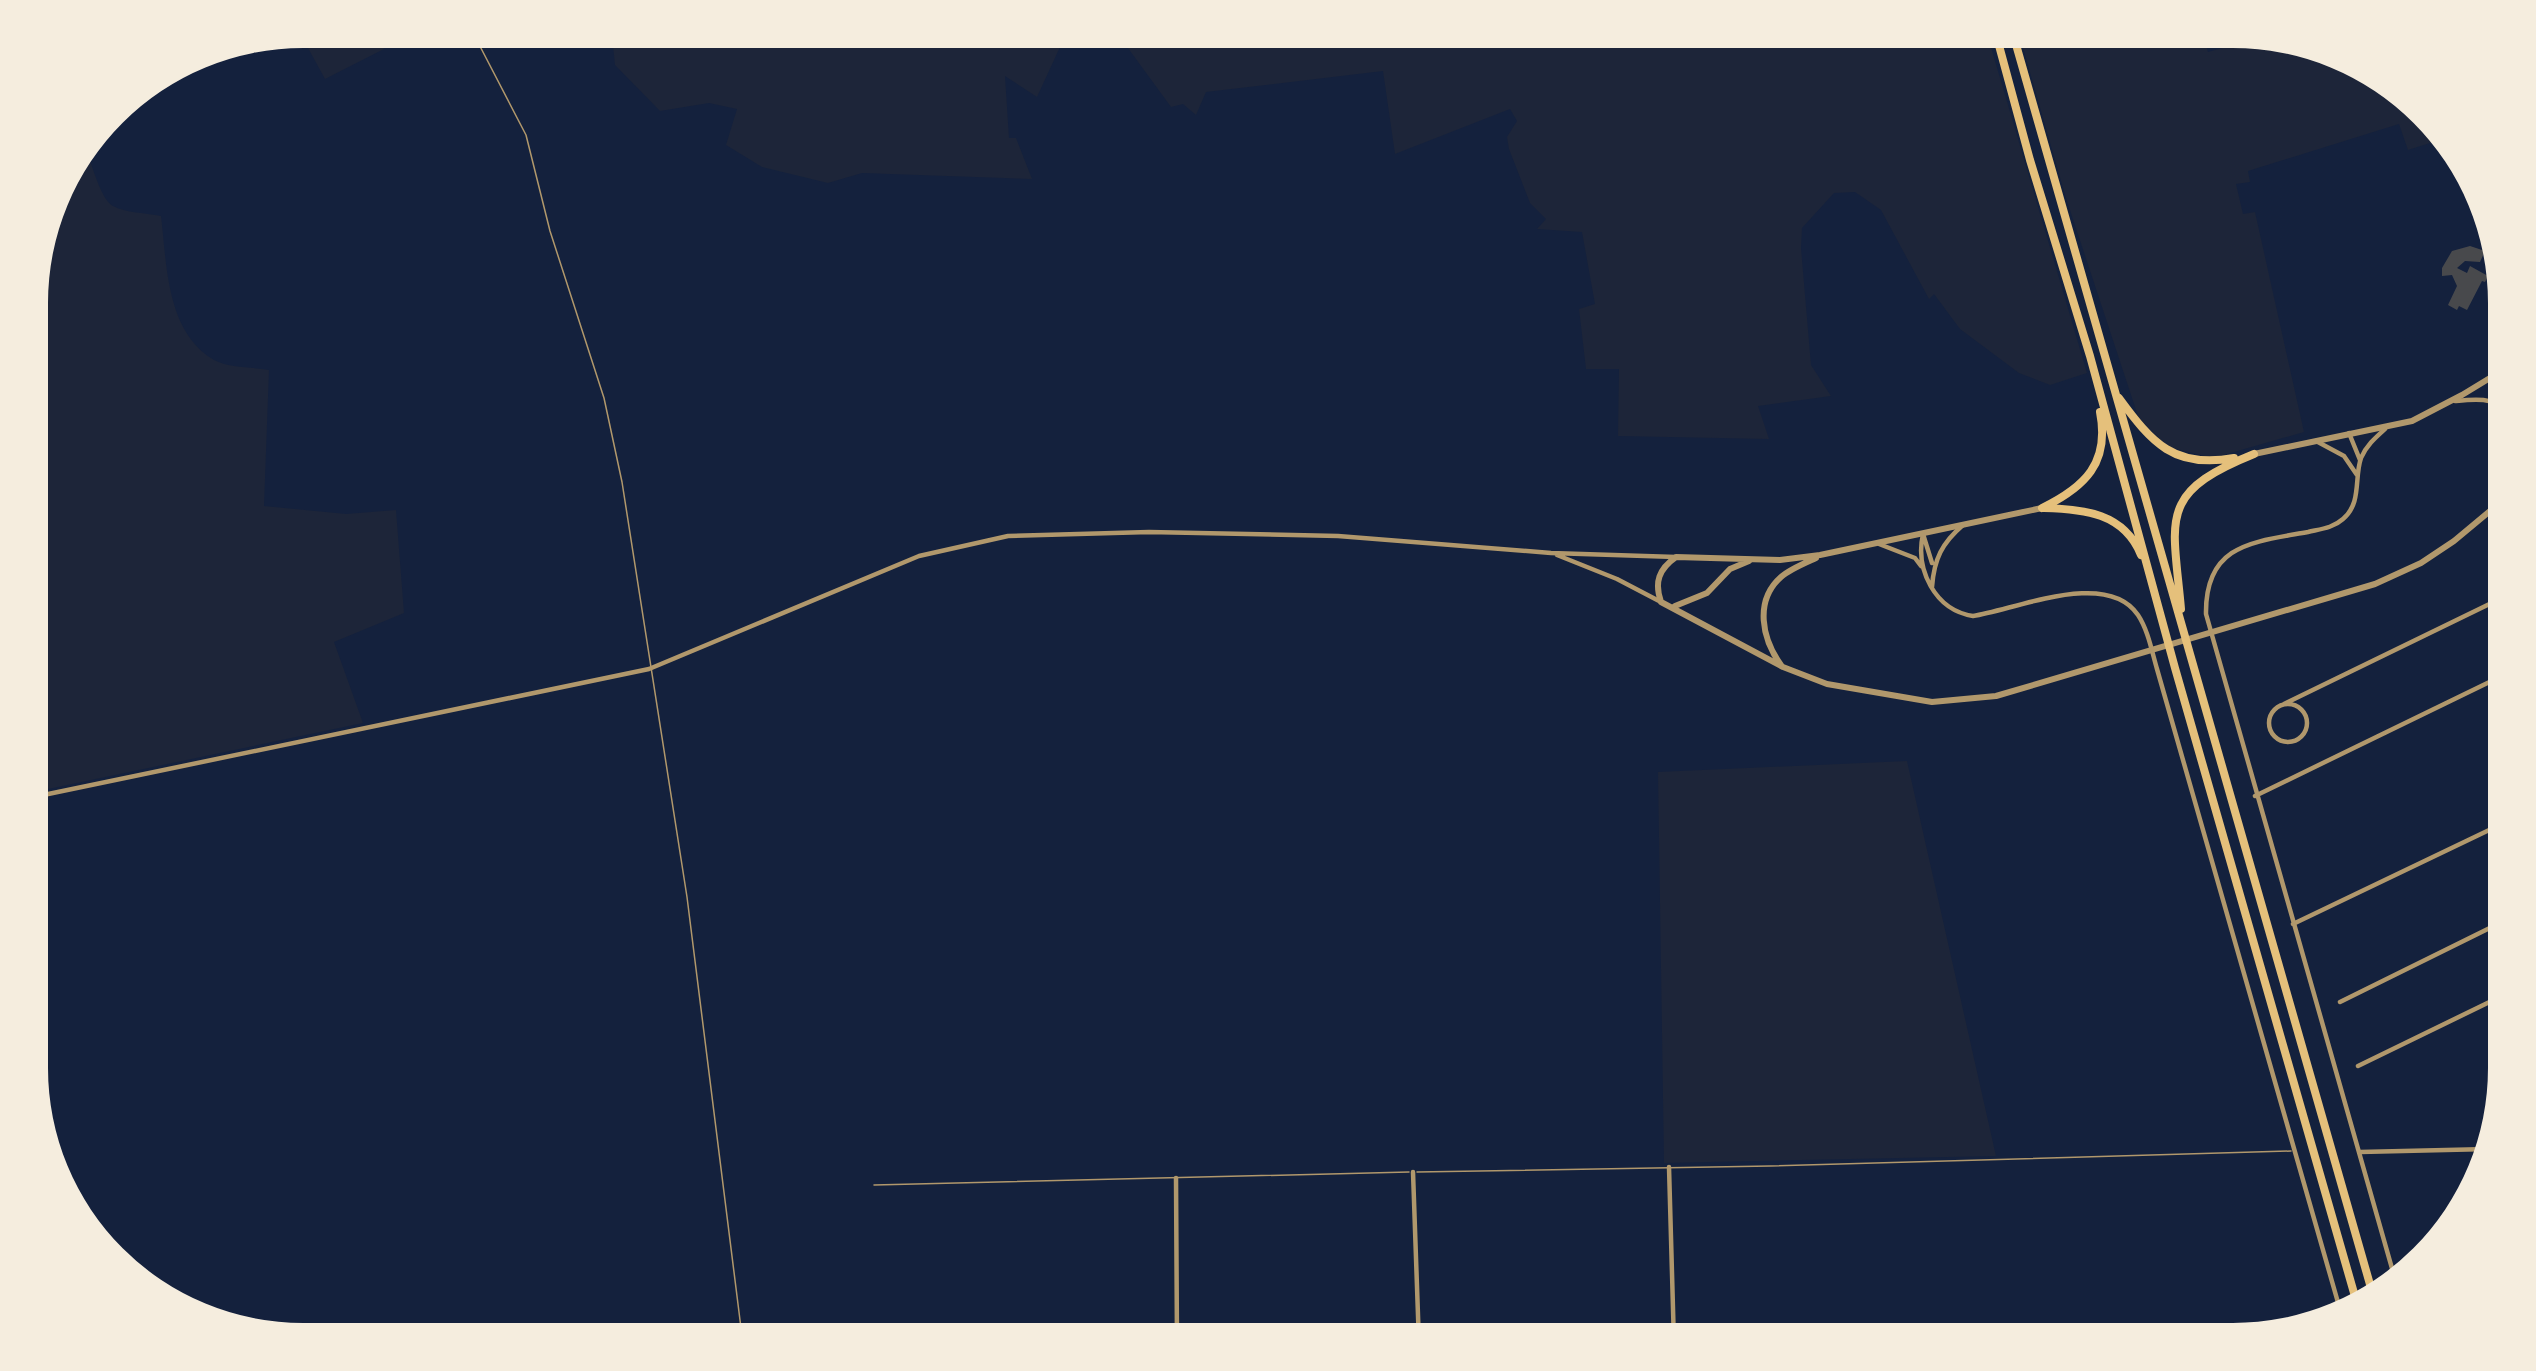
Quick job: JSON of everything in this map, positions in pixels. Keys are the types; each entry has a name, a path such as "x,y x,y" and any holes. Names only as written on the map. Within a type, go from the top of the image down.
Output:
{"highway":[{"path":"2000,48 2354,1292"},
{"path":"2018,48 2370,1283"},
{"path":"2042,508 2081,484 2100,454 2102,419 2090,356"},
{"path":"2114,391 2162,448 2200,461 2254,454"},
{"path":"2182,625 2173,547 2179,511 2187,493 2201,479 2254,454"},
{"path":"2042,508 2100,514 2121,525 2135,541 2158,598"}],"street":[{"path":"2254,454 2412,421 2488,379"},
{"path":"2450,402 2488,401"},
{"path":"2388,426 2360,460 2355,501 2342,520 2329,528 2244,544 2218,564 2205,598 2255,796 2392,1267"},
{"path":"2348,460 2350,433"},
{"path":"2350,433 2360,460"},
{"path":"2314,440 2335,449 2357,475"},
{"path":"48,794 649,669 919,556 1008,536 1149,532 1338,536 1551,553 1780,560 2042,508"},
{"path":"1551,553 1618,579 1783,668 1827,684 1932,702 1996,696 2375,584 2455,542 2488,513"},
{"path":"1932,586 1939,550 1963,525"},
{"path":"1922,534 1922,568"},
{"path":"1922,534 1934,569"},
{"path":"1879,544 1915,558 1940,601 1973,616 2099,591 2132,607 2140,617 2337,1300"},
{"path":"1783,668 1764,635 1769,593 1782,576 1820,555"},
{"path":"1661,602 1660,572 1676,557"},
{"path":"1671,607 1706,593 1730,569 1751,560"},
{"path":"2284,704 2294,704 2307,718 2301,737 2292,742 2274,736 2270,717 2275,709 2284,704 2488,605"},
{"path":"2255,796 2488,683"},
{"path":"2293,924 2488,830"},
{"path":"2340,1002 2488,929"},
{"path":"2358,1066 2488,1003"},
{"path":"2360,1152 2474,1149"},
{"path":"1669,1167 1673,1322"},
{"path":"1413,1172 1418,1322"},
{"path":"1176,1178 1178,1323"}],"lane":[{"path":"481,48 526,135 550,231 604,398 622,482 687,897 740,1323"},
{"path":"874,1185 2295,1150"}],"shaded area":[{"path":"308,48 384,48 384,49 325,79"},
{"path":"613,48 1060,48 1037,97 1005,76 1009,138 1016,138 1032,179 862,173 828,183 762,167 726,145 737,109 709,103 660,111 615,65"},
{"path":"1128,48 1991,48 2087,373 2050,385 2019,373 1960,329 1934,294 1929,299 1881,210 1855,192 1834,193 1802,228 1801,248 1811,365 1831,396 1758,406 1769,439 1618,436 1619,369 1586,369 1579,309 1595,304 1582,232 1537,229 1546,219 1530,203 1509,149 1507,137 1517,121 1510,109 1395,154 1383,71 1206,92 1196,115 1183,104 1171,107"},
{"path":"2023,48 2207,48 2208,52 2233,48 2299,57 2331,67 2375,91 2431,143 2408,150 2399,124 2248,171 2250,182 2236,184 2243,214 2255,212 2304,432 2213,458 2168,447 2139,419 2065,195"},
{"path":"90,163 113,206 161,216 172,296 186,333 198,348 220,363 269,370 264,506 346,514 396,510 404,613 334,642 363,723 48,789 50,270 62,221"},
{"path":"1907,761 1996,1156 1664,1163 1658,772"}],"building":[{"path":"2470,246 2482,250 2480,262 2465,261 2457,268 2467,273 2470,266 2486,275 2467,310 2448,305 2457,286 2452,275 2442,276 2442,268 2452,251"}]}
